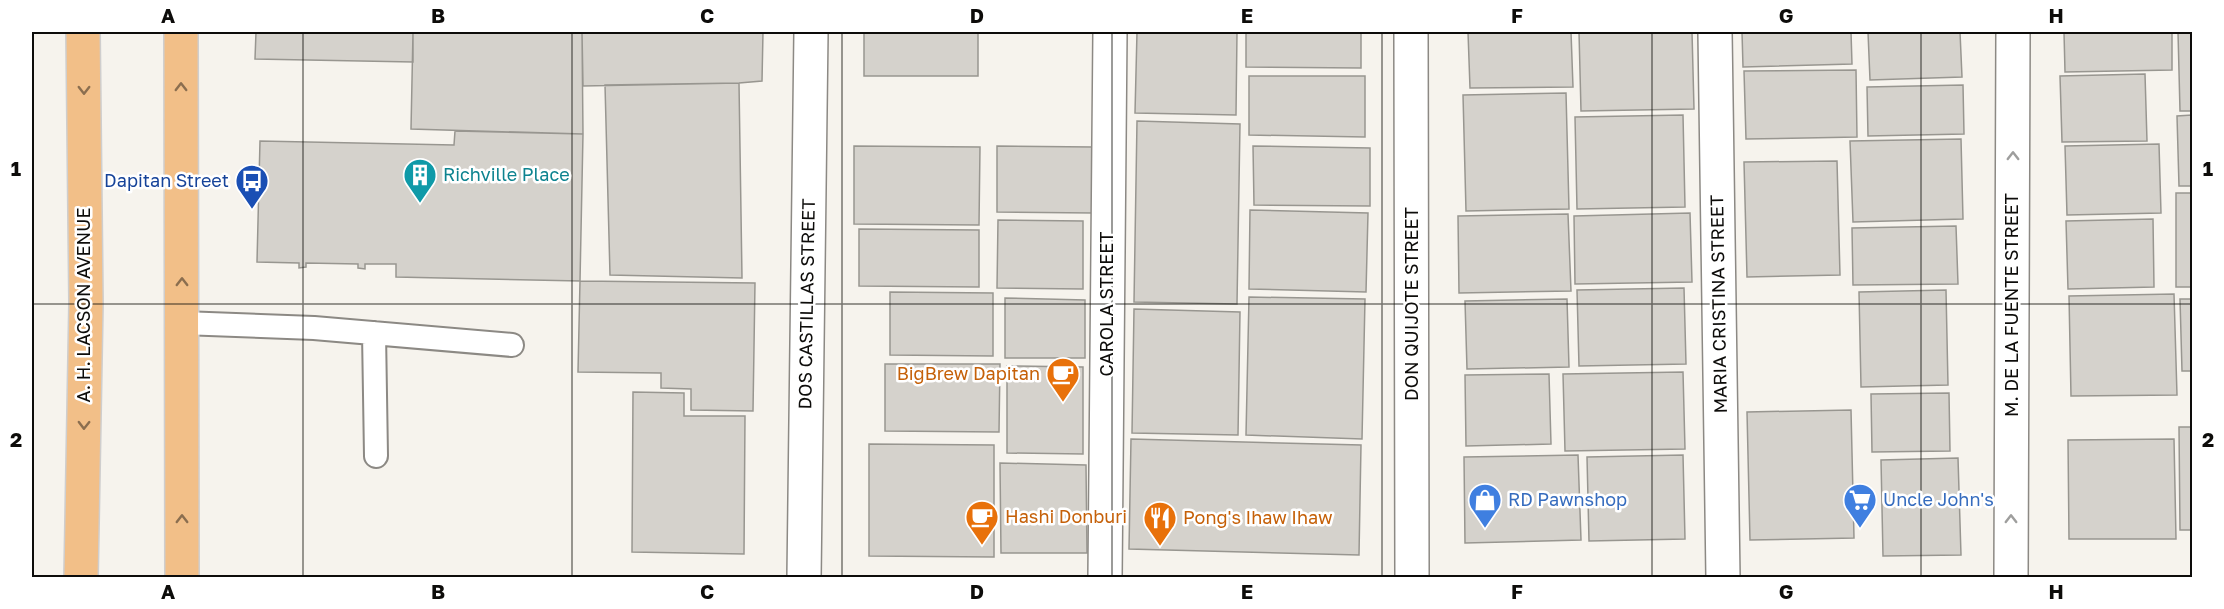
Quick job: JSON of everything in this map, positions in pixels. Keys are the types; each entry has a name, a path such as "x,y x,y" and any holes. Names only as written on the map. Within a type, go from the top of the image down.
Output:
{"main road":[{"name":"A. H. LACSON AVENUE","path":"81,578 86,303 83,32"},
{"path":"181,32 182,578"}],"street":[{"name":"DOS CASTILLAS STREET","path":"804,578 811,32"},
{"name":"CAROLA STREET","path":"1105,578 1110,32"},
{"name":"DON QUIJOTE STREET","path":"1412,32 1412,578"},
{"name":"MARIA CRISTINA STREET","path":"1715,32 1723,578"},
{"name":"M. DE LA FUENTE STREET","path":"2011,578 2013,32"}],"lane":[{"path":"182,323 314,328 512,345"},
{"path":"374,333 376,456"}],"building":[{"path":"256,32 413,32 413,62 255,59"},
{"path":"413,32 582,32 583,134 411,129"},
{"path":"582,32 763,32 762,81 583,86"},
{"path":"864,32 978,32 978,76 864,76"},
{"path":"1137,32 1237,32 1236,115 1135,113"},
{"path":"1246,32 1361,32 1361,68 1246,67"},
{"path":"1468,32 1571,32 1573,87 1470,88"},
{"path":"1579,32 1692,32 1694,109 1581,111"},
{"path":"1742,32 1851,32 1852,64 1743,67"},
{"path":"1868,32 1960,32 1962,77 1870,80"},
{"path":"2064,32 2172,32 2172,70 2065,72"},
{"path":"2178,32 2192,32 2192,111 2180,111"},
{"path":"1856,70 1857,137 1746,139 1744,71"},
{"path":"2145,74 2147,141 2062,142 2060,76"},
{"path":"1249,76 1365,76 1365,137 1249,135"},
{"path":"739,83 742,278 610,275 605,85"},
{"path":"1963,85 1964,134 1868,136 1867,87"},
{"path":"1566,93 1569,209 1466,211 1463,95"},
{"path":"1683,115 1685,207 1577,209 1575,117"},
{"path":"2192,115 2192,186 2179,186 2177,116"},
{"path":"1137,121 1240,124 1237,304 1134,302"},
{"name":"Richville Place","path":"455,131 583,134 580,281 396,277 396,264 365,264 365,269 358,268 358,264 306,263 306,267 299,268 299,263 257,262 260,141 454,145"},
{"path":"1961,139 1963,219 1853,222 1850,141"},
{"path":"2159,144 2161,213 2067,215 2065,146"},
{"path":"854,146 980,147 979,225 854,224"},
{"path":"997,146 1093,147 1093,213 997,212"},
{"path":"1253,146 1370,148 1370,206 1254,205"},
{"path":"1837,161 1840,275 1747,277 1744,162"},
{"path":"2176,193 2192,193 2192,287 2176,287"},
{"path":"1250,210 1368,213 1366,292 1249,289"},
{"path":"1690,213 1692,282 1575,284 1574,216"},
{"path":"1568,214 1571,291 1459,293 1458,216"},
{"path":"2153,219 2154,287 2068,289 2066,221"},
{"path":"998,220 1083,221 1083,289 997,288"},
{"path":"1956,226 1958,284 1853,285 1852,228"},
{"path":"859,229 979,230 979,287 859,286"},
{"path":"580,281 755,283 753,411 691,410 691,389 661,388 661,373 578,372"},
{"path":"1684,288 1686,364 1579,366 1577,290"},
{"path":"1946,290 1948,385 1861,387 1859,292"},
{"path":"890,292 993,293 993,356 890,355"},
{"path":"2174,294 2177,395 2071,396 2069,296"},
{"path":"1249,297 1365,299 1362,439 1246,435"},
{"path":"1005,298 1085,300 1085,358 1005,358"},
{"path":"1567,299 1569,367 1467,369 1465,301"},
{"path":"2180,299 2192,299 2192,371 2182,371"},
{"path":"1134,309 1240,312 1238,435 1132,433"},
{"path":"885,364 1000,364 999,432 885,431"},
{"path":"1007,366 1083,367 1083,454 1007,453"},
{"path":"1683,372 1685,449 1565,451 1563,374"},
{"path":"1549,374 1551,444 1466,446 1465,375"},
{"path":"633,392 684,393 684,416 745,416 744,554 632,552"},
{"path":"1949,393 1950,451 1872,452 1871,394"},
{"path":"1851,410 1854,538 1750,540 1747,412"},
{"path":"2179,427 2192,427 2192,530 2180,530"},
{"path":"1131,439 1361,445 1359,555 1129,549"},
{"path":"2174,439 2176,539 2069,539 2068,440"},
{"path":"869,444 994,445 994,557 869,556"},
{"path":"1578,455 1581,540 1465,543 1464,457"},
{"path":"1683,455 1685,539 1589,541 1587,457"},
{"path":"1958,458 1961,555 1883,556 1881,460"},
{"path":"1000,463 1086,465 1087,553 1001,553"}],"place":[{"name":"Richville Place","path":"420,204"},
{"name":"Dapitan Street","path":"252,210"},
{"name":"BigBrew Dapitan","path":"1063,403"},
{"name":"RD Pawnshop","path":"1485,529"},
{"name":"Uncle John's","path":"1860,529"},
{"name":"Hashi Donburi","path":"982,546"},
{"name":"Pong's Ihaw Ihaw","path":"1160,547"}]}
